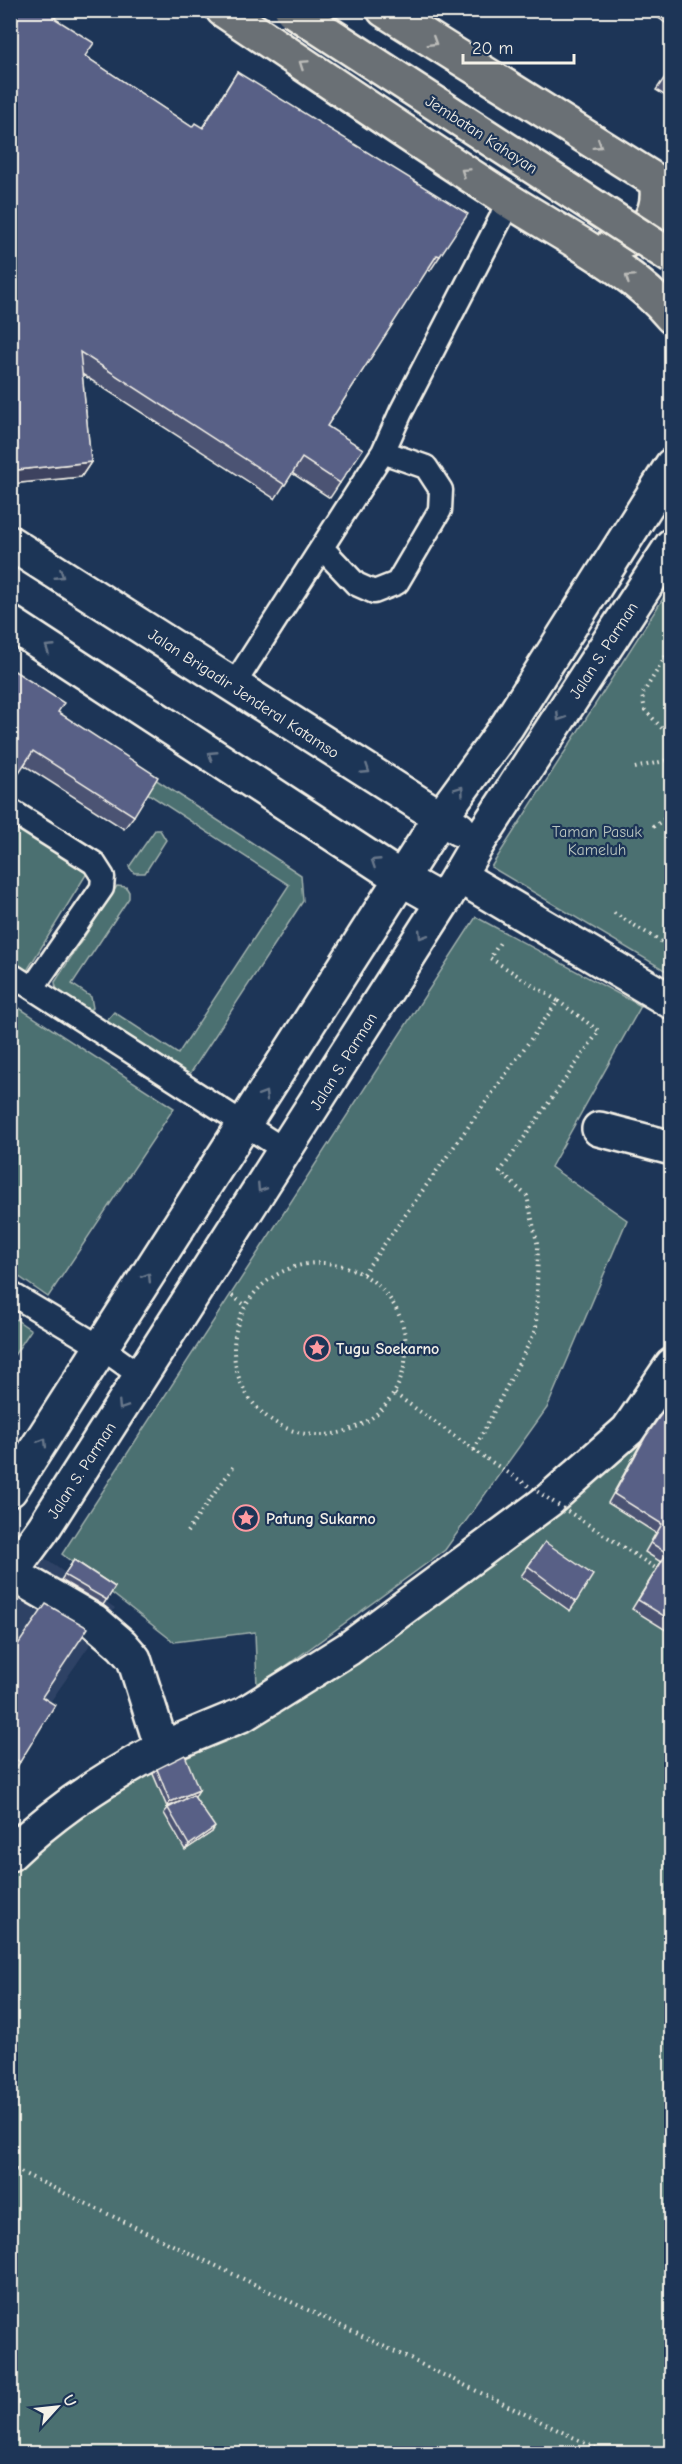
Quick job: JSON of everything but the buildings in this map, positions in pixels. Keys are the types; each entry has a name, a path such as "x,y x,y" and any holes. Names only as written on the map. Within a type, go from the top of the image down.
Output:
{"highway":[{"path":"223,10 507,199 578,243 653,295 672,317"},
{"name":"Jembatan Kahayan","path":"292,10 672,257"},
{"path":"384,10 664,186 654,217 645,228 621,243 606,245 578,243"}],"street":[{"path":"10,1490 246,1125 440,818 507,726 672,465"},
{"name":"Jalan Brigadir Jenderal Katamso","path":"10,543 479,841"},
{"name":"Jalan S. Parman","path":"11,1574 43,1529 286,1151 479,841 672,545"},
{"path":"10,623 402,879 451,889 520,913 672,1002"},
{"path":"599,1129 672,1148"},
{"path":"10,1854 71,1802 111,1775 162,1749 244,1714 348,1649 549,1500 628,1430 672,1365"},
{"path":"11,1574 94,1621 122,1645 134,1659 162,1749"}],"lane":[{"path":"233,686 383,452 401,412 501,218 507,199"},
{"path":"322,548 356,584 374,592 397,583 440,510 441,490 426,467 383,452"},
{"path":"10,810 94,863 103,877 102,888 33,987"},
{"path":"10,974 286,1151"},
{"path":"10,1293 102,1348 141,1376"}],"path":[{"path":"672,646 642,695 645,710 672,739"},
{"path":"668,652 672,657"},
{"path":"635,768 672,759"},
{"path":"653,827 672,814"},
{"path":"474,1450 536,1330 538,1247 527,1196 500,1172 599,1030 490,958 520,913"},
{"path":"614,913 672,948"},
{"path":"363,1274 558,1001"},
{"path":"320,1262 342,1265 363,1274 381,1288 395,1306 404,1328 407,1350 404,1373 395,1394 381,1411 363,1425 342,1434 320,1437 297,1433 276,1424 259,1410 245,1392 236,1371 234,1348 237,1326 246,1305 259,1287 277,1273 298,1265 320,1262"},
{"path":"395,1394 487,1459 662,1571"},
{"path":"187,1532 234,1466"},
{"path":"10,2167 608,2454"}],"shaded area":[{"path":"41,1556 115,1608 11,1759 11,1603"}],"green space":[{"name":"Taman Pasuk Kameluh","path":"671,586 671,974 491,867"},
{"path":"155,779 301,875 303,901 188,1077 107,1026 107,1020 114,1012 178,1054 289,885 147,793"},
{"path":"11,822 87,873 25,974 11,966"},
{"path":"155,830 160,830 166,840 145,873 134,873 129,867"},
{"path":"117,886 126,887 129,898 72,984 91,997 93,1008 86,1011 62,995 55,982"},
{"path":"476,917 641,1006 551,1167 627,1220 547,1408 445,1550 257,1687 255,1632 174,1642 62,1554"},
{"path":"10,1002 174,1108 48,1297 11,1271"},
{"path":"11,1316 31,1330 11,1360"},
{"path":"671,1398 671,2453 11,2453 10,1859 66,1821 505,1554"}],"place":[{"name":"Tugu Soekarno","path":"317,1348"},
{"name":"Patung Sukarno","path":"246,1518"}]}
